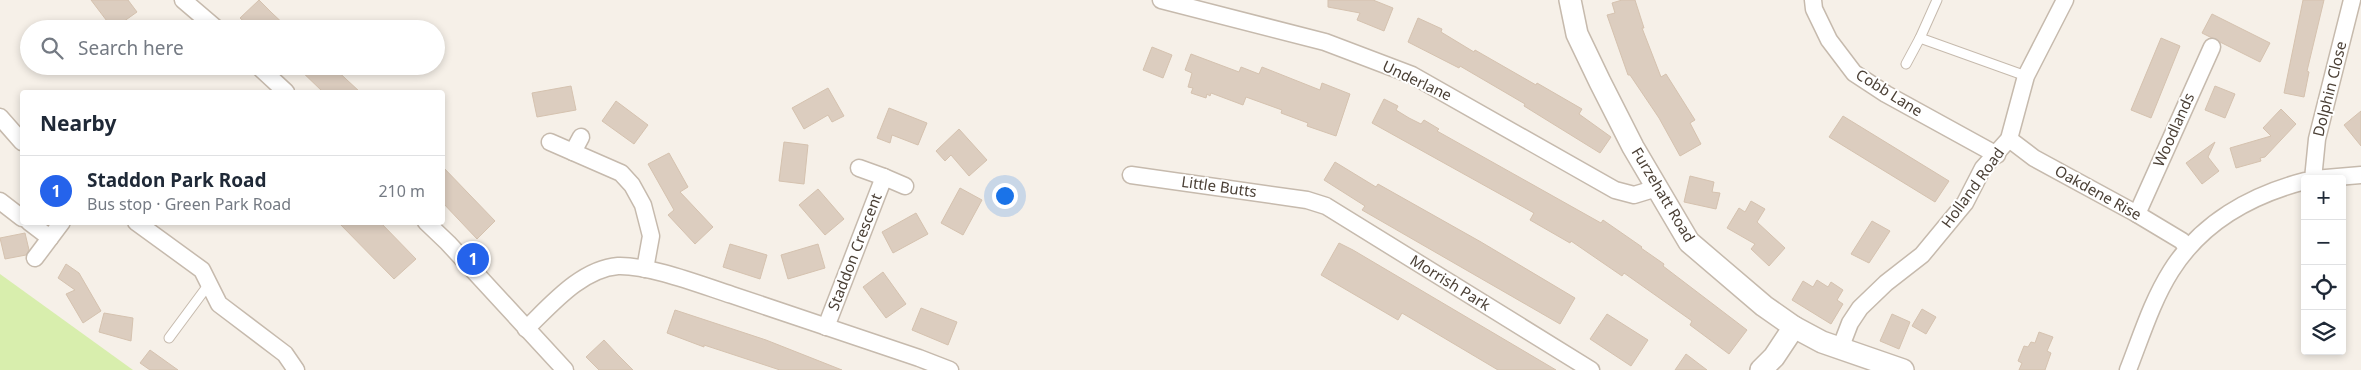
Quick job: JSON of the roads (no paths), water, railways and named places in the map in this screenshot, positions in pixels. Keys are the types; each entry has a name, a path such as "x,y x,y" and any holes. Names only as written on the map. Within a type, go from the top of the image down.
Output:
{"street":[{"path":"183,0 207,20"},
{"name":"Underlane","path":"1161,0 1325,42 1412,75 1615,190 1634,195 1657,188"},
{"name":"Furzehatt Road","path":"1570,0 1577,34 1629,139 1689,242 1736,283 1794,327 1822,342 1903,370"},
{"name":"Cobb Lane","path":"1813,0 1814,9 1829,40 1854,73 1886,94 1997,155"},
{"name":"Holland Road","path":"1840,349 1850,323 1860,308 1886,283 1922,255 1965,202 1984,168 2009,139 2026,76 2065,0"},
{"name":"Dolphin Close","path":"2314,175 2317,139 2352,0"},
{"name":"Woodlands","path":"2137,214 2212,47"},
{"path":"268,75 284,90"},
{"path":"0,117 20,140"},
{"name":"Oakdene Rise","path":"2009,139 2034,158 2137,214 2182,241 2188,248"},
{"path":"550,142 577,145 621,173 632,185 643,205 651,236 645,269"},
{"name":"Staddon Crescent","path":"860,168 905,186"},
{"name":"Little Butts","path":"1131,175 1308,200"},
{"path":"2346,176 2361,175"},
{"name":"Staddon Crescent","path":"826,327 884,177"},
{"path":"2128,370 2170,272 2202,232 2248,201 2280,188 2301,182"},
{"name":"Morrish Park","path":"1308,200 1326,206 1591,370"},
{"path":"0,201 20,216"},
{"path":"33,225 50,238"},
{"path":"35,258 60,225"},
{"path":"140,225 202,270 219,304 285,354 296,370"},
{"path":"429,225 566,370"},
{"path":"526,329 564,294 594,272 618,266 645,269 705,286 950,370"},
{"path":"1761,370 1774,357 1794,327"}],"lane":[{"path":"1906,64 1937,0"},
{"path":"1920,38 2026,76"},
{"path":"169,338 209,284"}],"place":[{"name":"Staddon Park Road","path":"473,259"}]}
